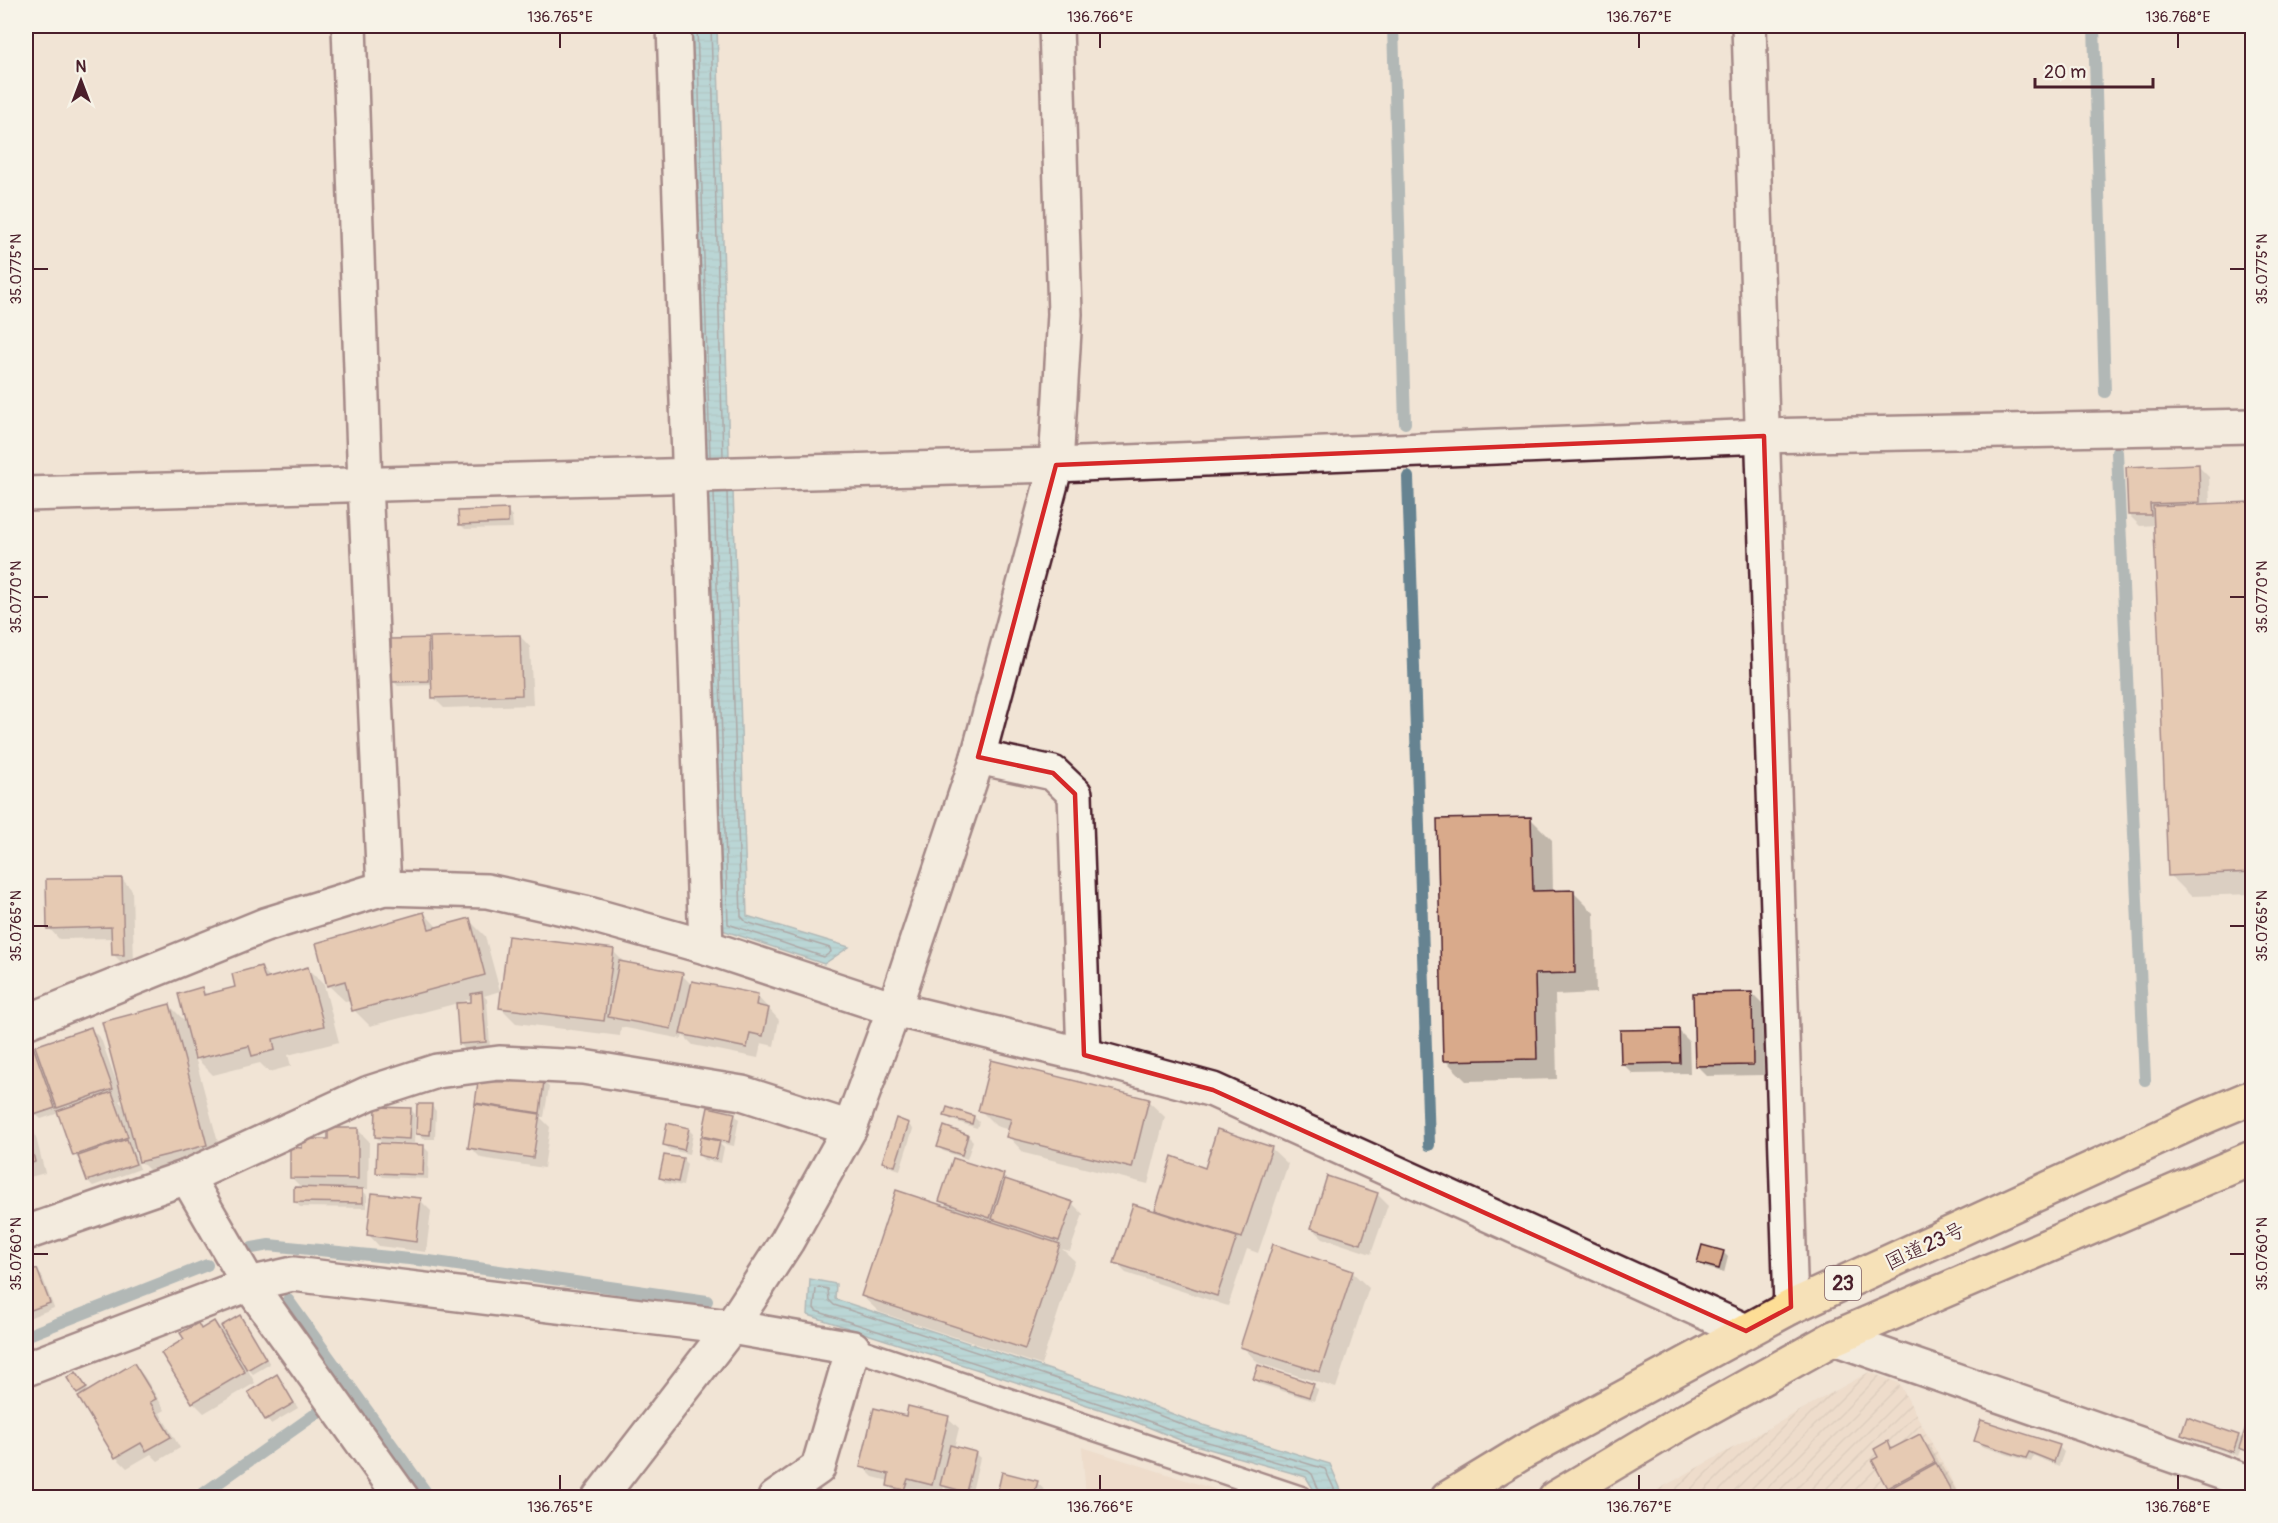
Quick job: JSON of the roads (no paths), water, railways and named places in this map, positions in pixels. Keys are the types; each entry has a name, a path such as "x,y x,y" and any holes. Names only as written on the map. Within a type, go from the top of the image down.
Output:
{"highway":[{"name":"国道23号","path":"1448,1497 1525,1451 1791,1307 2204,1117 2253,1097"},
{"name":"23","path":"1555,1497 1834,1338 2253,1158"}],"street":[{"path":"350,26 365,484 384,888"},
{"path":"674,26 695,475 706,946"},
{"path":"598,1497 731,1327 787,1241 850,1128 894,1009 978,757 1056,465 1065,314 1056,26"},
{"path":"1749,26 1791,1307"},
{"path":"26,494 1056,465 1764,436 2253,426"},
{"path":"978,757 1053,773 1075,794 1084,1055"},
{"path":"26,1022 265,925 384,888 487,891 585,913 706,946 894,1009 1084,1055 1213,1090 1746,1331"},
{"path":"26,1233 187,1177 369,1094 437,1071 499,1063 583,1067 742,1094 850,1128"},
{"path":"187,1177 249,1284 402,1497"},
{"path":"26,1369 249,1284 293,1274 731,1327 852,1348 818,1467 775,1497"},
{"path":"1834,1338 2253,1483"}],"lane":[{"path":"852,1348 1301,1497"}],"water":[{"path":"691,26 717,26 729,456 733,491 747,916 849,947 824,964 722,930"},
{"path":"810,1279 836,1284 835,1299 1123,1394 1193,1422 1330,1464 1341,1490 1353,1497 1318,1497 1306,1477 1185,1442 1121,1416 808,1315"}],"waterway":[{"path":"1393,26 1405,423"},
{"path":"2094,26 2105,392"},
{"path":"2117,452 2145,1080"},
{"path":"1408,477 1429,1145"},
{"path":"252,1248 269,1245 429,1261 707,1301"},
{"path":"26,1336 207,1265"},
{"path":"288,1300 430,1498"},
{"path":"197,1498 317,1413"}]}
